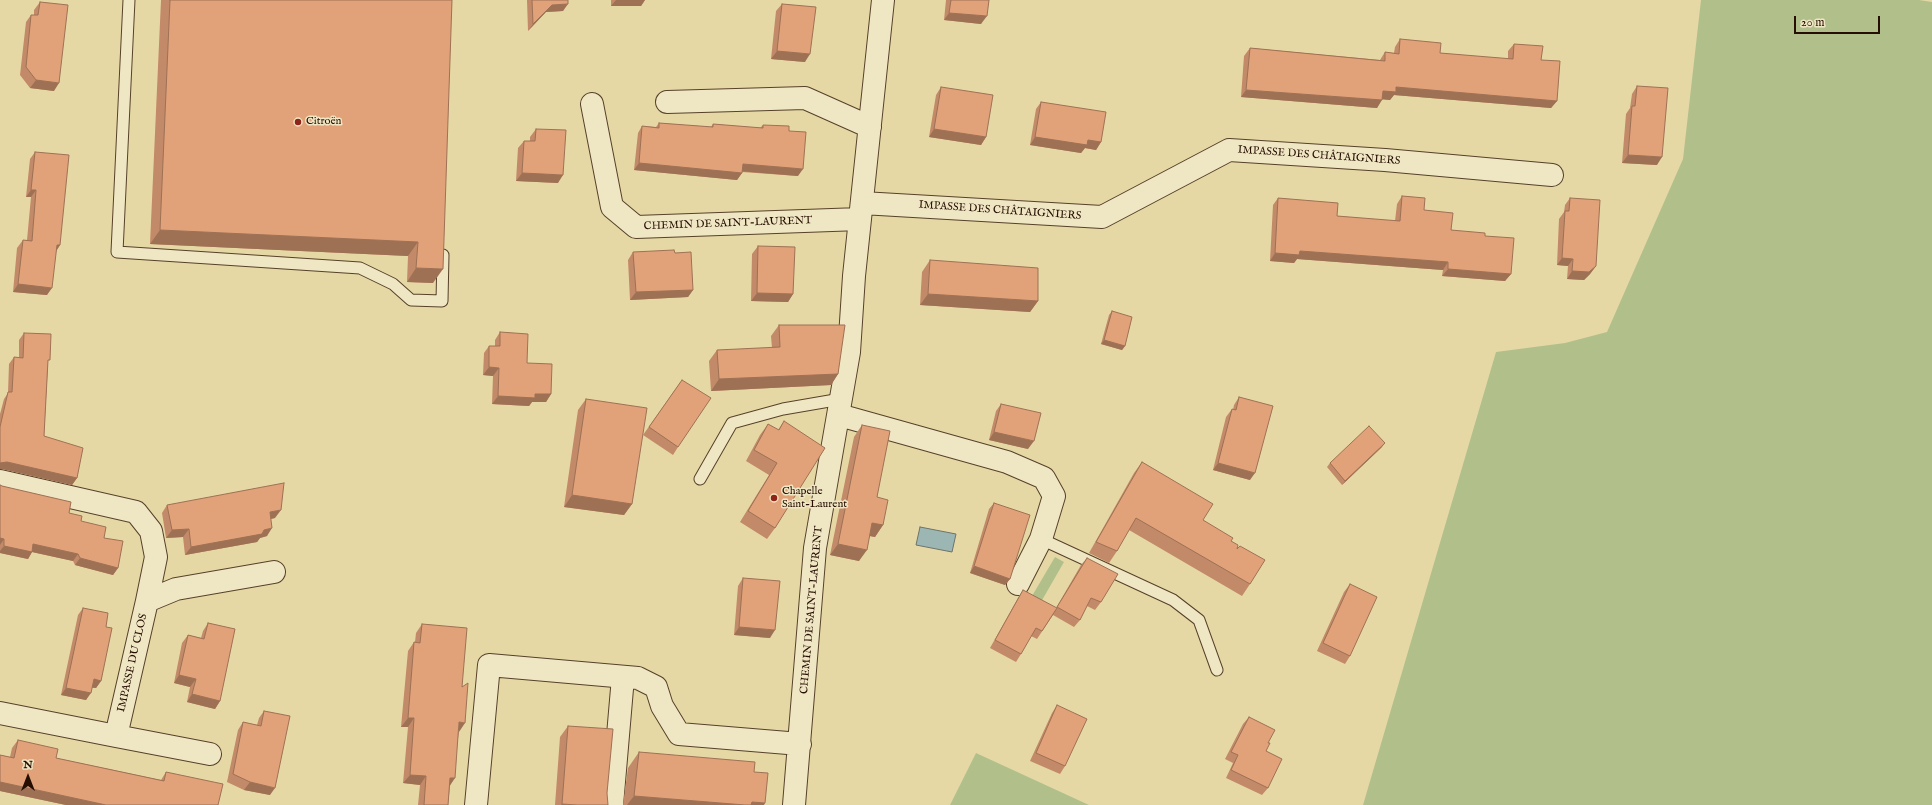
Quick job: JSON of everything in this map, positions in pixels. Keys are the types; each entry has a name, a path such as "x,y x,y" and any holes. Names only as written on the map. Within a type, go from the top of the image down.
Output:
{"street":[{"name":"CHEMIN DE SAINT-LAURENT","path":"794,805 815,548 849,352 861,211 883,0"},
{"path":"667,102 805,98 870,126"},
{"name":"CHEMIN DE SAINT-LAURENT","path":"592,104 612,207 636,227 861,211"},
{"name":"IMPASSE DES CHÂTAIGNIERS","path":"861,211 1102,217 1229,150 1385,160 1552,175"},
{"path":"840,407 1007,462 1044,478 1054,496 1041,539 1018,584"},
{"path":"0,481 136,512 151,531 156,557 148,601"},
{"name":"IMPASSE DU CLOS","path":"116,736 148,601 176,589 274,572"},
{"path":"476,805 489,665 638,678 656,687 662,706 679,734 800,744"},
{"path":"612,805 622,677"},
{"path":"0,713 210,754"}],"lane":[{"path":"129,0 117,252 360,268 393,284 411,300 442,301 444,246"},
{"path":"700,480 732,423 783,409 840,407"},
{"path":"1041,539 1173,600 1198,620 1217,670"}],"green space":[{"path":"1701,0 1919,0 1932,2 1932,805 1363,805 1496,352 1565,343 1607,332 1683,159"},
{"path":"1055,557 1064,562 1041,602 1032,596"},
{"path":"976,753 1089,805 950,805"}],"water":[{"path":"920,527 956,534 952,552 916,545"}],"building":[{"name":"Citroën","path":"170,0 452,0 443,269 416,268 418,242 160,230"},
{"path":"532,0 568,0 568,4 552,5 533,24"},
{"path":"951,0 989,0 987,16 949,13"},
{"path":"40,2 68,5 59,83 36,80 26,67 31,15 38,15"},
{"path":"782,4 816,7 810,54 777,51"},
{"path":"1400,39 1441,43 1440,53 1513,59 1514,44 1543,46 1541,60 1560,61 1557,101 1396,87 1396,92 1383,91 1382,100 1246,90 1250,48 1385,61 1385,52 1399,54"},
{"path":"1637,86 1668,88 1662,157 1628,155 1632,106 1635,106"},
{"path":"941,87 993,95 986,137 934,129"},
{"path":"1041,102 1106,112 1101,142 1088,140 1087,145 1035,137"},
{"path":"659,123 713,127 713,124 763,128 763,125 789,126 789,131 806,132 803,169 743,164 742,173 639,163 642,126 659,128"},
{"path":"536,129 566,130 563,175 522,173 524,141 535,141"},
{"path":"35,152 69,155 60,245 57,245 52,288 18,284 23,240 32,241 36,190 31,190"},
{"path":"1402,196 1425,198 1424,210 1453,213 1451,230 1485,233 1485,236 1514,238 1511,274 1448,269 1448,262 1300,251 1299,255 1275,253 1278,198 1338,203 1337,216 1400,221"},
{"path":"1570,198 1600,200 1596,266 1589,272 1572,271 1573,259 1562,258 1565,211 1569,211"},
{"path":"758,246 795,247 793,294 757,293"},
{"path":"674,250 675,253 691,252 693,290 636,292 633,252"},
{"path":"930,260 1038,268 1038,301 928,294"},
{"path":"1112,311 1132,317 1125,346 1104,340"},
{"path":"779,325 845,325 838,374 719,379 717,350 780,347"},
{"path":"500,332 528,334 527,363 552,364 551,394 535,394 535,398 498,396 499,368 489,367 489,346 500,346"},
{"path":"24,333 51,334 50,360 48,360 44,436 83,448 77,478 7,462 0,463 0,427 8,392 12,392 14,357 23,358"},
{"path":"682,380 711,398 678,447 649,427"},
{"path":"1239,397 1273,406 1255,473 1218,463 1232,409 1236,410"},
{"path":"586,399 647,408 632,504 572,495"},
{"path":"1001,404 1041,413 1034,441 994,432"},
{"name":"Chapelle Saint-Laurent","path":"784,421 825,448 775,528 748,511 777,463 754,450 768,424 779,430"},
{"path":"862,425 890,431 877,497 888,500 883,525 872,523 867,550 838,544"},
{"path":"1369,426 1385,443 1345,481 1330,463"},
{"path":"1142,462 1213,504 1203,520 1233,538 1231,541 1238,545 1237,549 1240,546 1265,560 1250,584 1136,518 1117,551 1096,542"},
{"path":"284,483 281,510 270,512 272,528 264,530 262,534 191,547 189,529 172,530 167,505"},
{"path":"0,485 71,502 69,513 82,516 81,521 106,527 104,538 123,541 118,568 80,558 78,554 33,544 32,552 4,546 4,539 0,538"},
{"path":"994,503 1030,515 1010,579 974,566"},
{"path":"1087,558 1118,574 1101,602 1091,598 1080,620 1057,607"},
{"path":"743,578 780,581 775,630 739,627"},
{"path":"1350,584 1377,597 1350,656 1323,643"},
{"path":"1023,590 1057,608 1042,631 1036,628 1021,654 995,640"},
{"path":"83,608 108,613 106,627 112,628 101,681 94,679 91,693 66,688"},
{"path":"208,623 235,629 220,701 192,694 196,679 179,675 188,635 204,639"},
{"path":"422,624 467,628 462,687 468,683 465,723 459,722 455,778 450,778 448,805 424,805 426,776 410,775 414,718 408,718 414,642 420,643"},
{"path":"1057,705 1087,719 1065,766 1036,753"},
{"path":"264,711 290,716 275,788 250,782 233,774 243,722 261,726"},
{"path":"1249,717 1275,730 1268,743 1270,743 1266,751 1282,759 1268,788 1231,770 1238,755 1231,752"},
{"path":"568,726 613,729 607,793 608,805 562,804"},
{"path":"18,740 58,749 56,758 164,781 166,772 223,784 218,805 106,805 0,782 0,755 14,758"},
{"path":"639,752 755,762 754,772 768,773 765,803 752,802 751,805 745,805 634,796"}],"place":[{"name":"Citroën","path":"298,122"},
{"name":"Chapelle Saint-Laurent","path":"774,498"}]}
